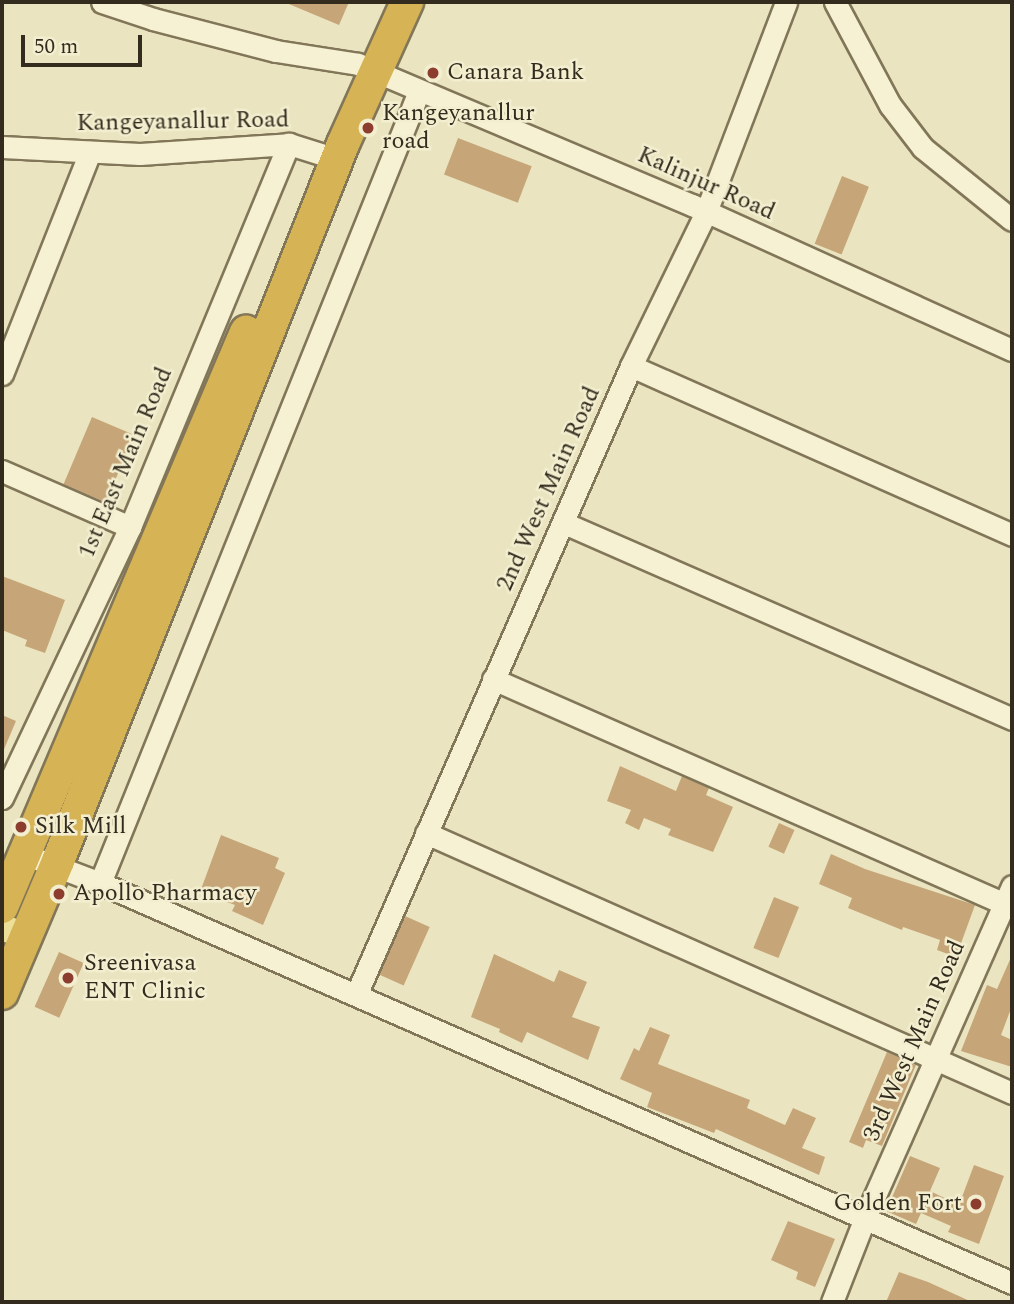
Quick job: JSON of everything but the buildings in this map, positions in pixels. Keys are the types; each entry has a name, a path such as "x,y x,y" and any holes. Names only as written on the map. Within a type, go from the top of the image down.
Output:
{"highway":[{"path":"367,69 385,2"},
{"path":"2,907 14,868 367,69 407,2"},
{"path":"2,993 12,937 56,865 330,155"}],"street":[{"name":"Kalinjur Road","path":"102,2 153,19 276,51 367,69 706,212 1012,350"},
{"name":"2nd West Main Road","path":"356,995 631,366 706,212 786,2"},
{"path":"835,2 890,105 923,148 1012,220"},
{"path":"100,883 419,91"},
{"name":"Kangeyanallur Road","path":"2,147 140,154 289,144 330,155"},
{"name":"1st East Main Road","path":"2,798 130,527 289,144"},
{"path":"2,374 90,152"},
{"path":"631,366 1012,535"},
{"path":"2,471 130,527"},
{"path":"564,523 1012,719"},
{"path":"493,679 1010,899"},
{"path":"426,833 1012,1093"},
{"path":"14,868 56,865 100,883 1012,1283"},
{"name":"3rd West Main Road","path":"832,1302 865,1218 1010,899"}],"place":[{"name":"Canara Bank","path":"433,73"},
{"name":"Kangeyanallur road","path":"368,128"},
{"name":"Silk Mill","path":"21,827"},
{"name":"Apollo Pharmacy","path":"59,894"},
{"name":"Sreenivasa ENT Clinic","path":"68,978"},
{"name":"Golden Fort","path":"976,1204"}]}
